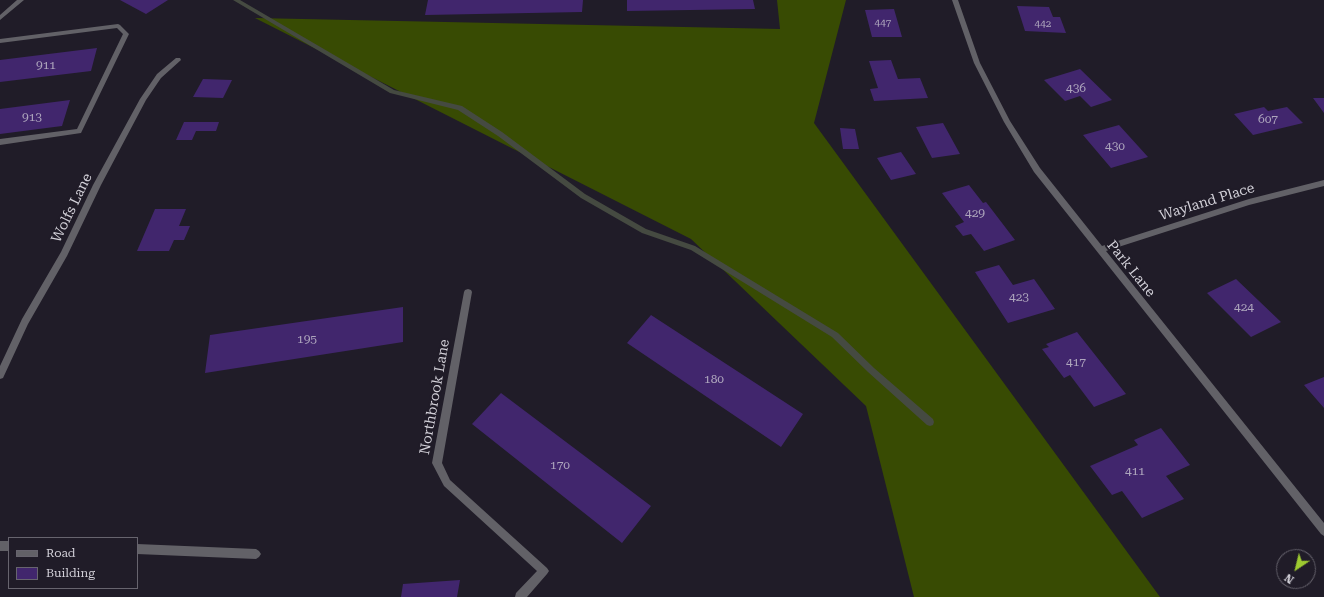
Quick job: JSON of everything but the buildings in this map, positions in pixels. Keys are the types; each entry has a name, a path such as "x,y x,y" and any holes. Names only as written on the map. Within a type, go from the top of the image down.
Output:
{"street":[{"path":"0,18 21,0"},
{"name":"Park Lane","path":"955,0 977,63 1007,122 1037,170 1324,531"},
{"path":"0,40 118,26 126,34 79,130 0,142"},
{"name":"Wolfs Lane","path":"0,374 25,322 64,254 97,185 144,99 160,76 178,60"},
{"name":"Wayland Place","path":"1100,250 1248,202 1324,183"},
{"name":"Northbrook Lane","path":"468,292 437,463 447,483 544,571 520,597"},
{"path":"138,549 256,554"}],"green space":[{"path":"777,0 846,0 814,123 1160,597 914,597 866,406 691,239 255,18 780,29"}],"waterway":[{"path":"236,0 392,92 460,108 500,134 583,196 644,231 693,248 835,335 871,370 930,422"}]}
